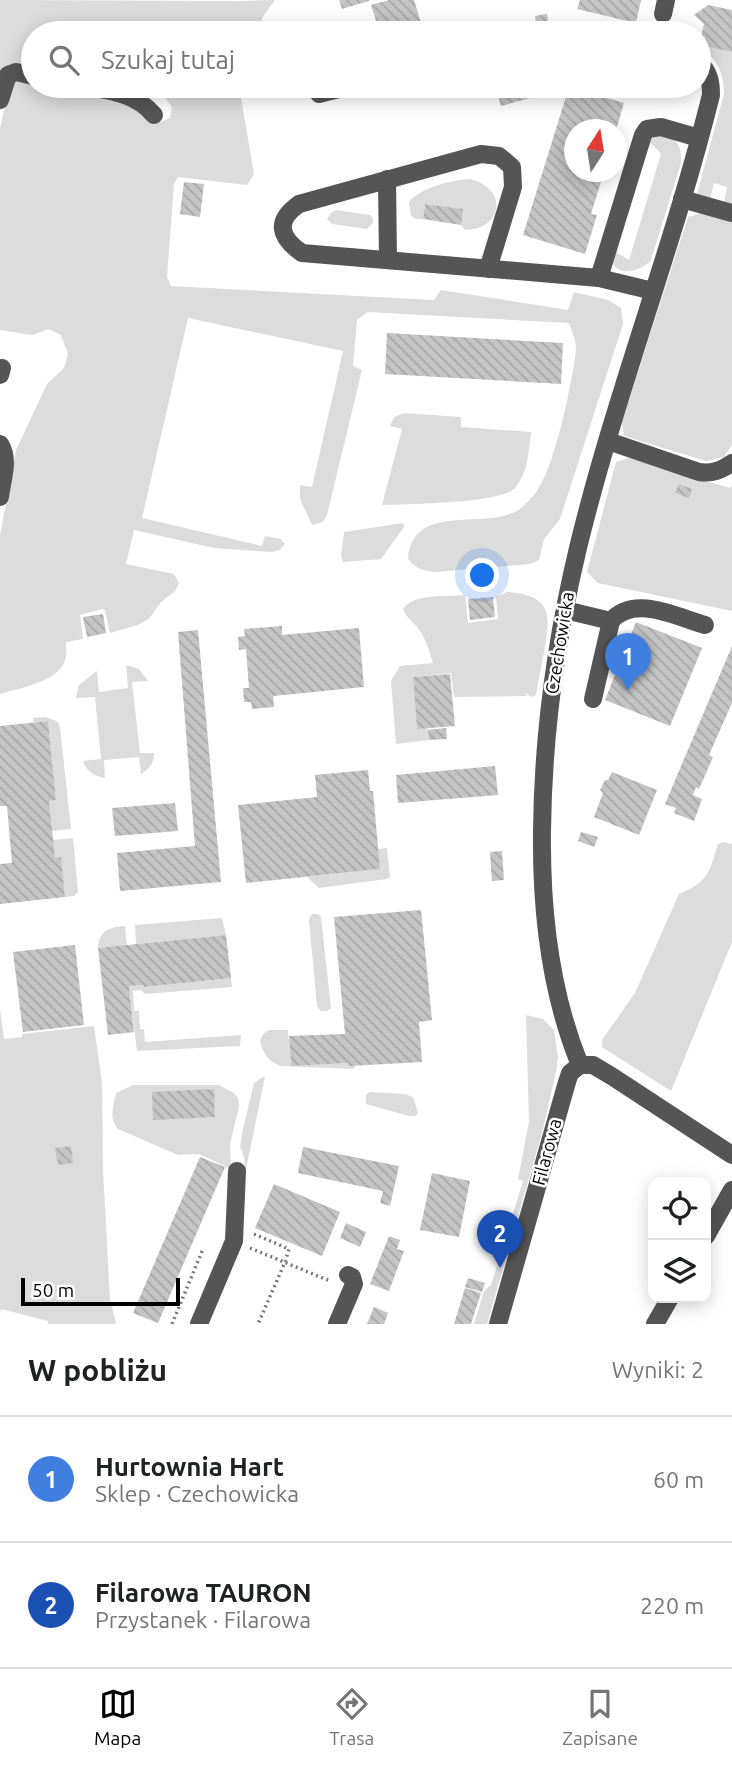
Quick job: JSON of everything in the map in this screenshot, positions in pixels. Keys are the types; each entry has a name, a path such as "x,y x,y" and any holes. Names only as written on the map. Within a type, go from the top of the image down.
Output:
{"street":[{"path":"0,100 8,75 21,73"},
{"path":"132,98 146,105 154,115"},
{"name":"Czechowicka","path":"580,1065 567,1032 554,978 546,922 542,807 550,708 578,546 710,98"},
{"path":"599,278 643,135 648,128 661,127 699,138"},
{"path":"488,269 513,187 514,175 506,161 499,156 481,154 299,204 287,212 283,222 284,233 290,244 302,253 488,269 599,278 653,291"},
{"path":"387,179 388,260"},
{"path":"682,200 732,213"},
{"path":"608,440 699,472 710,474 732,463"},
{"path":"0,444 5,459 0,497"},
{"path":"593,699 611,621 618,613 647,608 705,625"},
{"path":"565,610 611,621"},
{"path":"580,1065 593,1065 732,1155"},
{"name":"Filarowa","path":"498,1324 566,1082 570,1073 580,1065"},
{"path":"199,1324 234,1233 237,1171"},
{"path":"711,1227 732,1190"},
{"path":"337,1324 349,1283"},
{"path":"655,1324 667,1303"}],"path":[{"path":"234,1233 289,1249 258,1324"},
{"path":"234,1233 285,1262 349,1283"},
{"path":"172,1324 204,1249"}],"shaded area":[{"path":"0,0 275,0 261,21 21,21 21,64 4,67 0,80"},
{"path":"711,48 732,52 732,205 724,203 727,187 714,183 710,199 697,194 724,94 723,80 711,57"},
{"path":"11,78 21,80 21,98 98,98 137,107 154,125 170,118 172,107 165,98 241,98 254,174 247,185 178,177 174,184 167,277 171,286 434,300 441,290 568,310 574,292 608,300 621,308 623,324 560,519 544,539 539,560 530,564 436,572 420,569 408,559 413,541 423,530 437,523 506,515 520,509 536,492 557,442 571,381 576,349 569,323 368,312 357,320 353,366 362,370 327,515 323,522 312,525 300,499 300,485 312,487 343,351 188,318 142,518 262,546 265,536 281,539 285,544 280,550 272,552 214,548 134,530 126,564 174,574 179,583 175,591 160,603 149,619 110,633 105,610 80,615 83,639 66,642 65,660 55,674 37,683 0,694 0,535 16,450 47,384 64,368 68,354 61,335 49,329 32,335 0,330 0,128"},
{"path":"652,135 675,141 680,149 681,163 651,260 639,269 619,270 613,260 614,251 629,260 661,154 648,140"},
{"path":"470,179 491,191 495,199 494,216 488,223 465,230 461,225 462,209 425,204 423,219 411,216 409,202 421,192 446,183"},
{"path":"336,210 370,215 373,223 367,229 332,224 327,219"},
{"path":"704,212 732,220 732,445 724,457 706,461 624,436 622,422 688,217"},
{"path":"404,413 461,417 461,427 531,432 523,475 515,488 492,497 453,502 382,505 402,429 390,426 394,417"},
{"path":"629,458 730,488 732,486 732,611 598,583 587,572 616,462"},
{"path":"403,523 404,527 381,559 343,562 341,555 344,532"},
{"path":"507,592 531,597 544,607 547,614 547,633 536,695 531,697 525,692 527,696 454,697 451,673 413,677 417,728 428,728 429,740 396,744 391,681 400,666 433,663 422,635 403,609 414,600 422,598 465,595 468,623 498,619 496,597"},
{"path":"126,665 139,669 148,681 132,682 140,753 154,753 153,760 141,774 139,757 104,760 105,778 91,773 83,761 101,759 95,697 76,698 79,685 97,671 99,692 128,688"},
{"path":"46,717 58,722 60,727 71,829 52,831 49,801 56,800 48,721 33,722 33,718"},
{"path":"73,838 78,892 74,896 65,897 61,858 55,858 53,840"},
{"path":"718,844 732,844 732,942 671,1091 602,1047 602,1040 635,993 679,894 702,881"},
{"path":"387,848 390,877 387,879 319,888 307,877 380,869 378,849"},
{"path":"312,914 321,917 331,1008 327,1011 321,1011 317,1006 309,920"},
{"path":"222,918 226,935 136,944 135,925"},
{"path":"125,926 127,947 98,948 103,933"},
{"path":"231,978 232,987 145,994 141,990 133,991 134,1011 139,1011 140,1029 144,1029 145,1042 241,1035 240,1046 137,1051 129,986 144,987"},
{"path":"0,1009 4,1039 22,1037 22,1034 94,1026 102,1082 103,1170 110,1299 116,1324 48,1324 48,1321 1,1309 0,1314"},
{"path":"526,1015 543,1019 554,1030 558,1057 556,1072 542,1133 487,1324 474,1324 484,1291 491,1285 523,1181 518,1179 529,1122"},
{"path":"269,1030 288,1030 291,1066 348,1063 356,1065 353,1069 281,1066 276,1064 267,1056 260,1041 263,1034"},
{"path":"263,1077 245,1174 244,1157 240,1147 243,1129 254,1083"},
{"path":"133,1085 219,1085 234,1093 239,1106 230,1144 231,1169 199,1154 178,1155 118,1129 113,1117 116,1093","holes":["213,1090 215,1117 153,1119"]},
{"path":"370,1092 413,1097 418,1113 409,1116 366,1104 366,1095"}],"building":[{"path":"339,0 369,0 369,1 342,9"},
{"path":"389,0 414,0 420,21 376,21 371,5"},
{"path":"580,0 641,0 636,21 577,9"},
{"path":"708,5 732,10 732,52 711,48 711,21 701,21 694,15"},
{"path":"547,14 548,21 536,21 535,16"},
{"path":"499,98 530,98 501,106"},
{"path":"566,98 607,98 624,103 619,119 564,119 564,182 601,182 591,214 597,215 585,254 523,235"},
{"path":"184,182 204,184 200,217 180,214"},
{"path":"425,204 463,209 461,225 423,219"},
{"path":"387,333 563,343 561,384 385,374"},
{"path":"679,484 692,489 689,498 675,493"},
{"path":"493,597 495,617 470,620 468,599"},
{"path":"103,614 106,633 87,637 83,617"},
{"path":"636,622 702,648 670,726 605,700"},
{"path":"282,626 282,635 359,628 364,687 273,696 274,707 252,709 251,702 244,702 243,688 249,688 246,649 239,650 238,637 245,636 244,629"},
{"path":"198,630 221,882 120,891 117,853 195,846 178,632"},
{"path":"732,646 732,703 709,755 713,757 699,789 696,787 693,795 702,799 694,821 674,813 676,808 665,804"},
{"path":"450,674 455,726 417,729 413,677"},
{"path":"48,721 56,800 49,801 55,858 61,857 65,897 0,904 0,864 12,863 7,806 0,806 0,726"},
{"path":"446,728 447,739 429,740 428,730"},
{"path":"495,766 498,795 398,803 396,775"},
{"path":"368,770 370,791 373,791 380,869 246,883 238,805 317,797 315,775"},
{"path":"612,772 657,790 639,835 594,817 603,793 600,790"},
{"path":"175,803 178,831 115,836 112,808"},
{"path":"581,832 598,837 594,847 578,841"},
{"path":"502,851 504,880 492,881 490,852"},
{"path":"421,910 432,1020 419,1022 422,1062 291,1066 289,1036 345,1034 334,917"},
{"path":"226,935 231,978 144,987 129,986 134,1032 108,1035 98,948"},
{"path":"75,945 84,1025 23,1032 13,952"},
{"path":"214,1089 215,1117 153,1120 152,1092"},
{"path":"71,1146 73,1163 58,1165 55,1148"},
{"path":"303,1147 399,1166 390,1206 380,1203 383,1191 298,1173"},
{"path":"200,1157 225,1167 158,1323 133,1313"},
{"path":"432,1173 470,1181 459,1237 420,1230"},
{"path":"274,1184 340,1212 322,1256 255,1228"},
{"path":"346,1223 366,1232 360,1247 340,1238"},
{"path":"389,1236 400,1240 397,1249 404,1251 389,1291 370,1284"},
{"path":"468,1278 485,1283 482,1292 465,1287"},
{"path":"465,1288 481,1293 471,1324 454,1324"},
{"path":"374,1307 388,1313 384,1324 367,1324"}],"place":[{"name":"Hurtownia Hart","path":"628,691"},
{"name":"Filarowa TAURON","path":"500,1268"}]}
